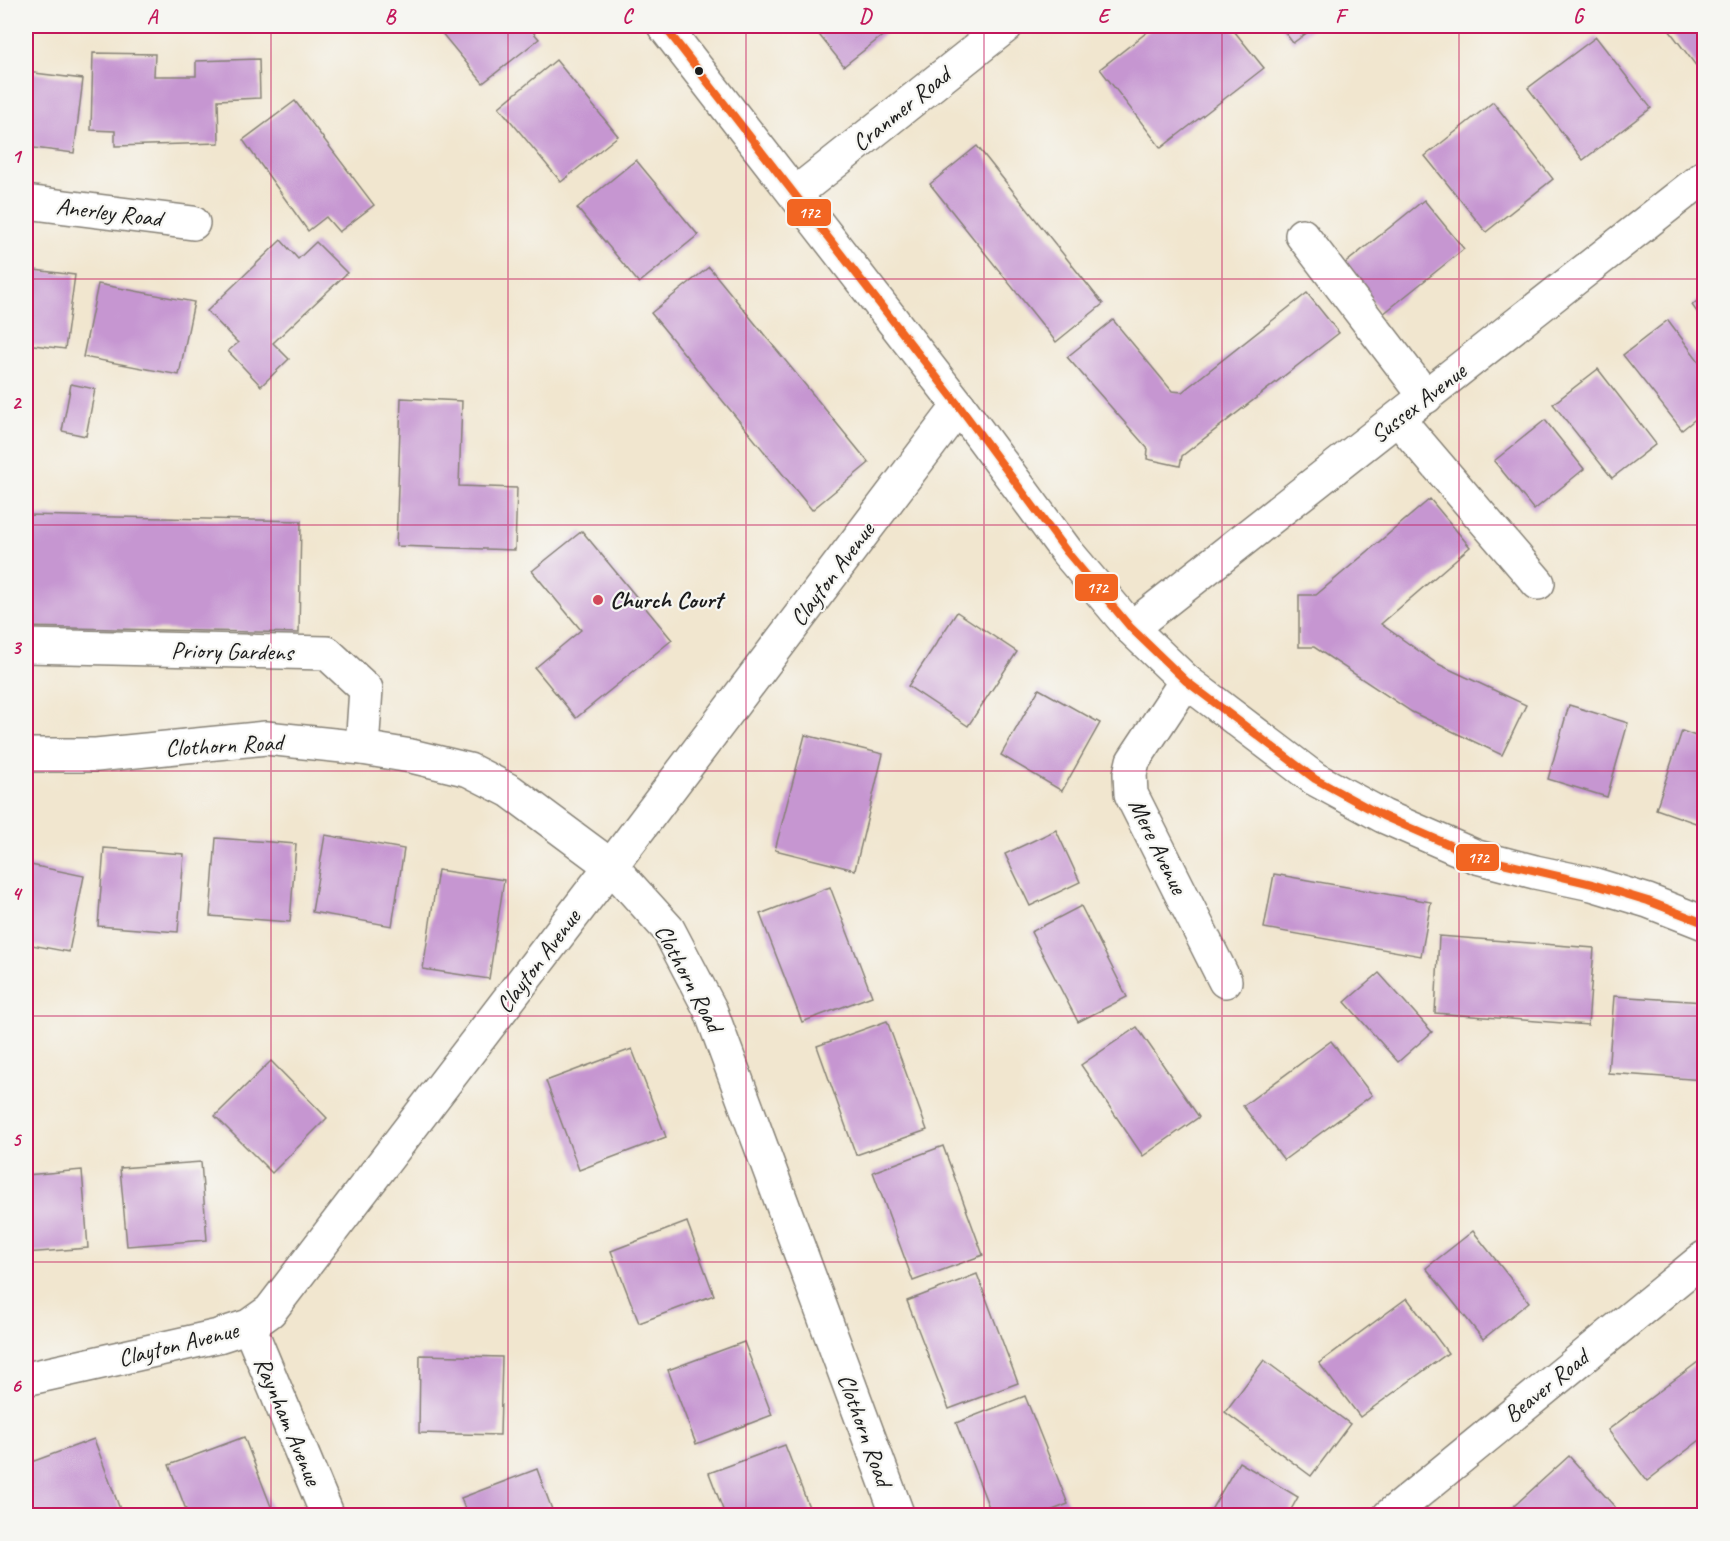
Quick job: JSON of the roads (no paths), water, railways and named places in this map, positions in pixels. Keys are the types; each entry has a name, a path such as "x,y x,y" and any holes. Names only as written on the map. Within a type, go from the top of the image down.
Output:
{"street":[{"path":"664,26 796,193 1067,552 1131,628 1186,681 1315,779 1383,816 1477,857 1592,884 1648,901 1704,923"},
{"name":"Cranmer Road","path":"796,193 1006,26"},
{"name":"Sussex Avenue","path":"1131,628 1704,177"},
{"name":"Anerley Road","path":"26,202 193,223"},
{"path":"1302,235 1426,397"},
{"name":"Clayton Avenue","path":"26,1379 218,1336 249,1326 270,1311 959,406"},
{"path":"1398,419 1538,583"},
{"name":"Priory Gardens","path":"26,646 327,653 366,689 362,748"},
{"name":"Mere Avenue","path":"1186,681 1133,761 1130,774 1131,794 1226,981"},
{"name":"Clothorn Road","path":"26,755 96,755 266,738 362,748 411,756 469,770 510,791 611,866 668,929 710,1009 898,1515"},
{"name":"Beaver Road","path":"1389,1515 1704,1258"},
{"name":"Raynham Avenue","path":"249,1326 328,1515"}],"place":[{"name":"Church Court","path":"598,600"}]}
